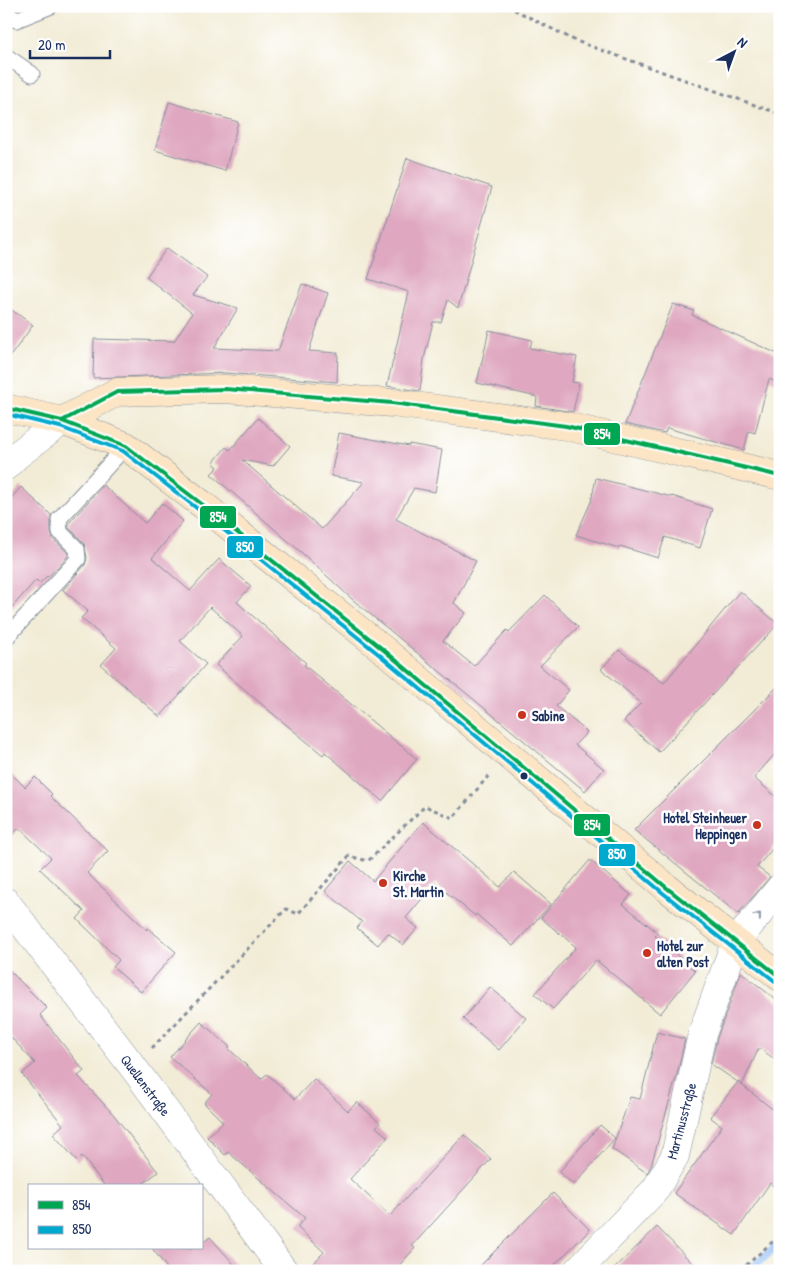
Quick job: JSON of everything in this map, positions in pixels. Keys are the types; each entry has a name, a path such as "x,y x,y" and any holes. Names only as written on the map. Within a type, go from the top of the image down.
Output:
{"main road":[{"path":"62,421 117,392 235,390 392,403 566,426 780,476"},
{"path":"6,408 62,421 126,446 203,505 385,652 735,943 780,977"}],"street":[{"path":"6,466 16,456 62,421"},
{"name":"Martinusstraße","path":"577,1271 655,1190 675,1156 702,1034 735,943 780,888"},
{"name":"Quellenstraße","path":"6,902 133,1067 276,1268"}],"lane":[{"path":"6,13 16,20 51,6"},
{"path":"6,56 32,74"},
{"path":"6,638 78,559 77,549 60,532 59,519 126,446"}],"path":[{"path":"507,6 576,41 780,114"},
{"path":"133,1067 286,909 298,914 349,856 368,861 425,806 453,818 507,754"},
{"path":"740,1271 780,1235"}],"building":[{"path":"169,102 238,122 225,171 155,150"},
{"path":"407,158 492,187 458,308 448,300 441,322 433,322 424,359 420,391 387,386 409,292 368,279"},
{"path":"167,248 207,277 193,295 238,308 214,348 278,351 302,284 328,293 309,351 338,353 337,382 225,373 93,378 94,339 174,341 192,313 146,277"},
{"path":"673,304 694,311 692,315 780,355 780,384 769,379 755,433 749,431 744,450 667,428 665,433 625,424"},
{"path":"6,306 33,325 6,362"},
{"path":"489,330 532,340 530,348 577,357 572,382 579,383 573,412 536,406 537,397 477,383"},
{"path":"258,418 290,446 273,466 242,460 322,529 364,482 331,476 339,433 442,450 435,492 414,488 396,519 476,561 454,603 466,613 443,641 474,666 507,630 509,632 545,595 578,627 540,666 569,690 556,706 587,732 575,745 604,769 585,791 353,600 211,474 218,467 213,463 226,447 230,450"},
{"path":"596,478 672,496 712,509 700,548 665,537 658,558 576,535 591,502"},
{"path":"103,485 145,523 162,503 183,521 152,558 190,591 219,559 251,586 237,602 306,663 304,665 417,759 382,801 325,752 323,755 216,665 243,636 210,607 180,641 206,664 160,717 101,665 116,648 81,618 88,611 63,590 85,565 87,558 84,543 69,528 69,523"},
{"path":"21,487 51,515 53,539 68,553 68,556 40,583 36,580 6,614 6,504"},
{"path":"740,591 778,624 659,752 624,721 641,703 601,669 619,650 664,683"},
{"path":"780,684 780,748 754,778 780,800 780,840 757,867 770,877 738,914 634,830"},
{"path":"6,769 25,787 35,777 52,794 50,796 108,851 87,873 147,930 148,928 176,952 141,992 113,967 119,960 77,919 84,911 40,869 51,858 19,828 6,841"},
{"name":"Kirche St. Martin","path":"423,822 500,887 514,872 551,904 513,946 476,914 475,916 435,883 406,918 418,928 403,945 388,933 378,945 357,928 362,922 325,891 350,861 373,881"},
{"path":"590,860 631,895 623,904 658,933 655,936 695,971 660,1014 596,960 553,1009 535,994 576,947 541,918"},
{"path":"6,967 47,1008 40,1015 84,1071 78,1076 114,1115 158,1172 143,1184 103,1184 82,1156 77,1161 53,1134 63,1125 22,1074 35,1063 6,1032"},
{"path":"741,972 780,1003 780,1063 759,1048 742,1085 711,1064 717,1038"},
{"path":"490,987 526,1018 499,1050 463,1019"},
{"path":"201,1022 230,1047 228,1048 261,1079 267,1074 295,1099 314,1079 348,1111 357,1102 380,1123 376,1127 388,1137 350,1179 390,1216 464,1135 491,1159 412,1246 415,1248 394,1271 306,1271 324,1252 297,1227 305,1218 228,1152 225,1155 207,1137 223,1122 204,1103 212,1094 170,1057"},
{"path":"657,1032 685,1039 651,1166 647,1173 612,1149 630,1097 640,1099"},
{"path":"738,1082 780,1115 780,1192 770,1183 734,1235 674,1193 722,1126 710,1117"},
{"path":"600,1125 615,1138 574,1185 559,1172"},
{"path":"553,1193 590,1230 548,1271 475,1271"},
{"path":"657,1227 700,1271 612,1271"},
{"path":"210,1237 240,1271 169,1271 153,1250 202,1250 202,1243"}],"waterway":[{"path":"750,1271 780,1242"}],"transit line":[{"name":"854","path":"62,421 117,392 225,389 392,403 566,426 780,476"},
{"name":"854","path":"6,408 62,421 126,446 203,505 385,651 667,888 780,977"},
{"name":"850","path":"6,414 60,427 123,451 381,656 663,893 776,982"}],"place":[{"name":"Sabine","path":"522,715"},
{"name":"Hotel Steinheuer Heppingen","path":"757,825"},
{"name":"Kirche St. Martin","path":"383,883"},
{"name":"Hotel zur alten Post","path":"647,953"}]}
